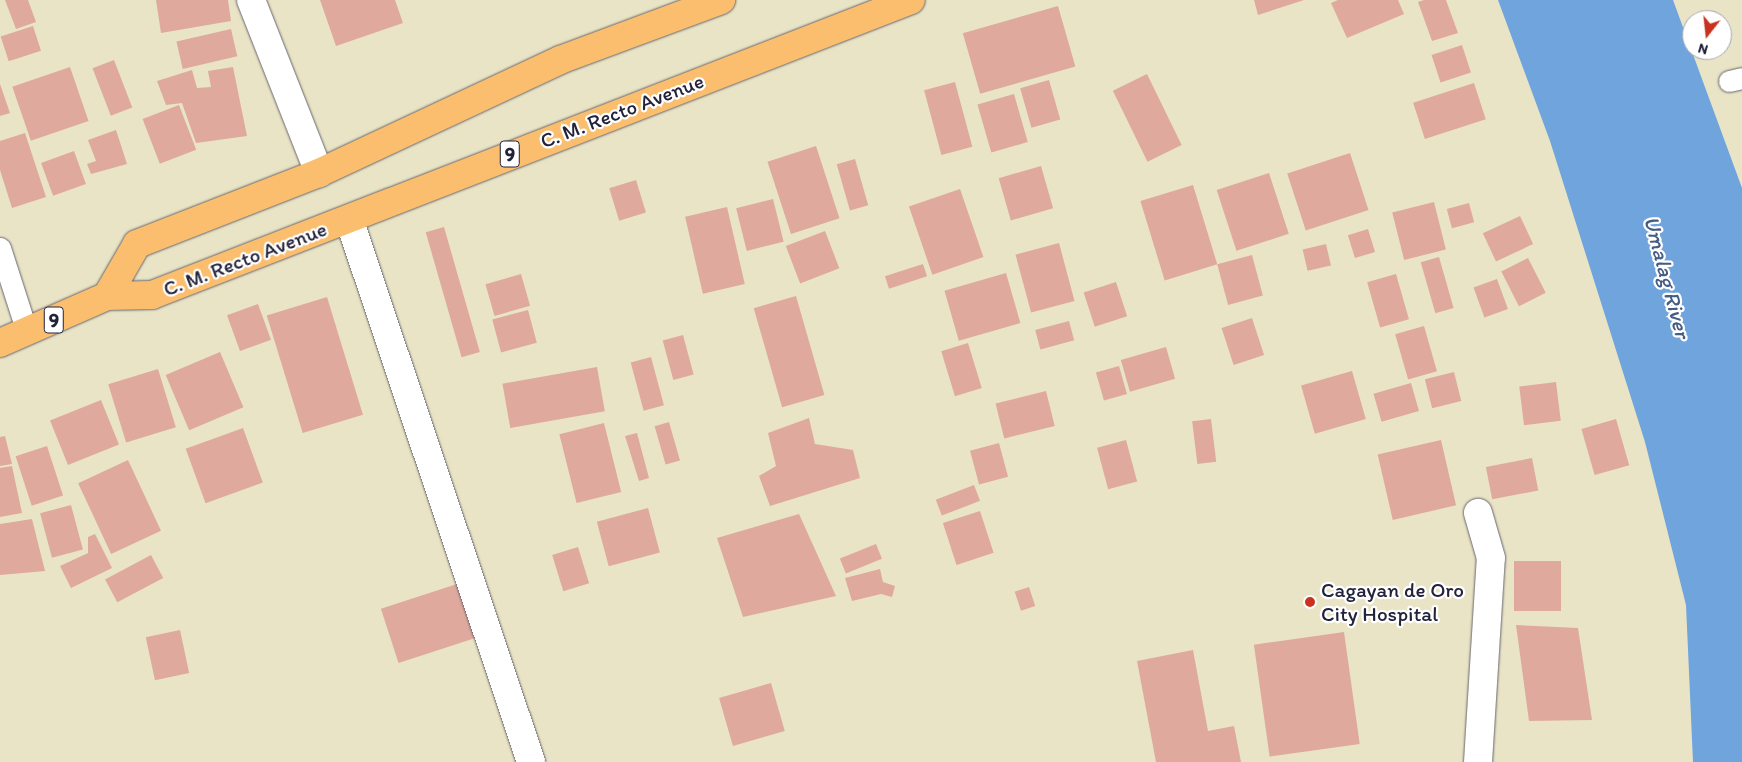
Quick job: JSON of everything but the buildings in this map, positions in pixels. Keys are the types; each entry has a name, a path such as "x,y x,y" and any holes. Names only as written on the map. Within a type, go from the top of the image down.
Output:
{"highway":[{"path":"107,296 137,244 319,173 560,60 721,0"},
{"name":"C. M. Recto Avenue","path":"0,343 107,296 152,295 911,0"}],"street":[{"path":"251,0 319,173"},
{"path":"349,219 531,762"},
{"path":"1478,513 1490,558 1478,762"}],"lane":[{"path":"0,248 27,332"}],"water":[{"name":"Umalag River","path":"1498,0 1673,0 1682,25 1682,60 1695,60 1742,188 1742,762 1693,762 1686,605 1645,442 1550,141"}],"place":[{"name":"Cagayan de Oro City Hospital","path":"1310,602"}]}
